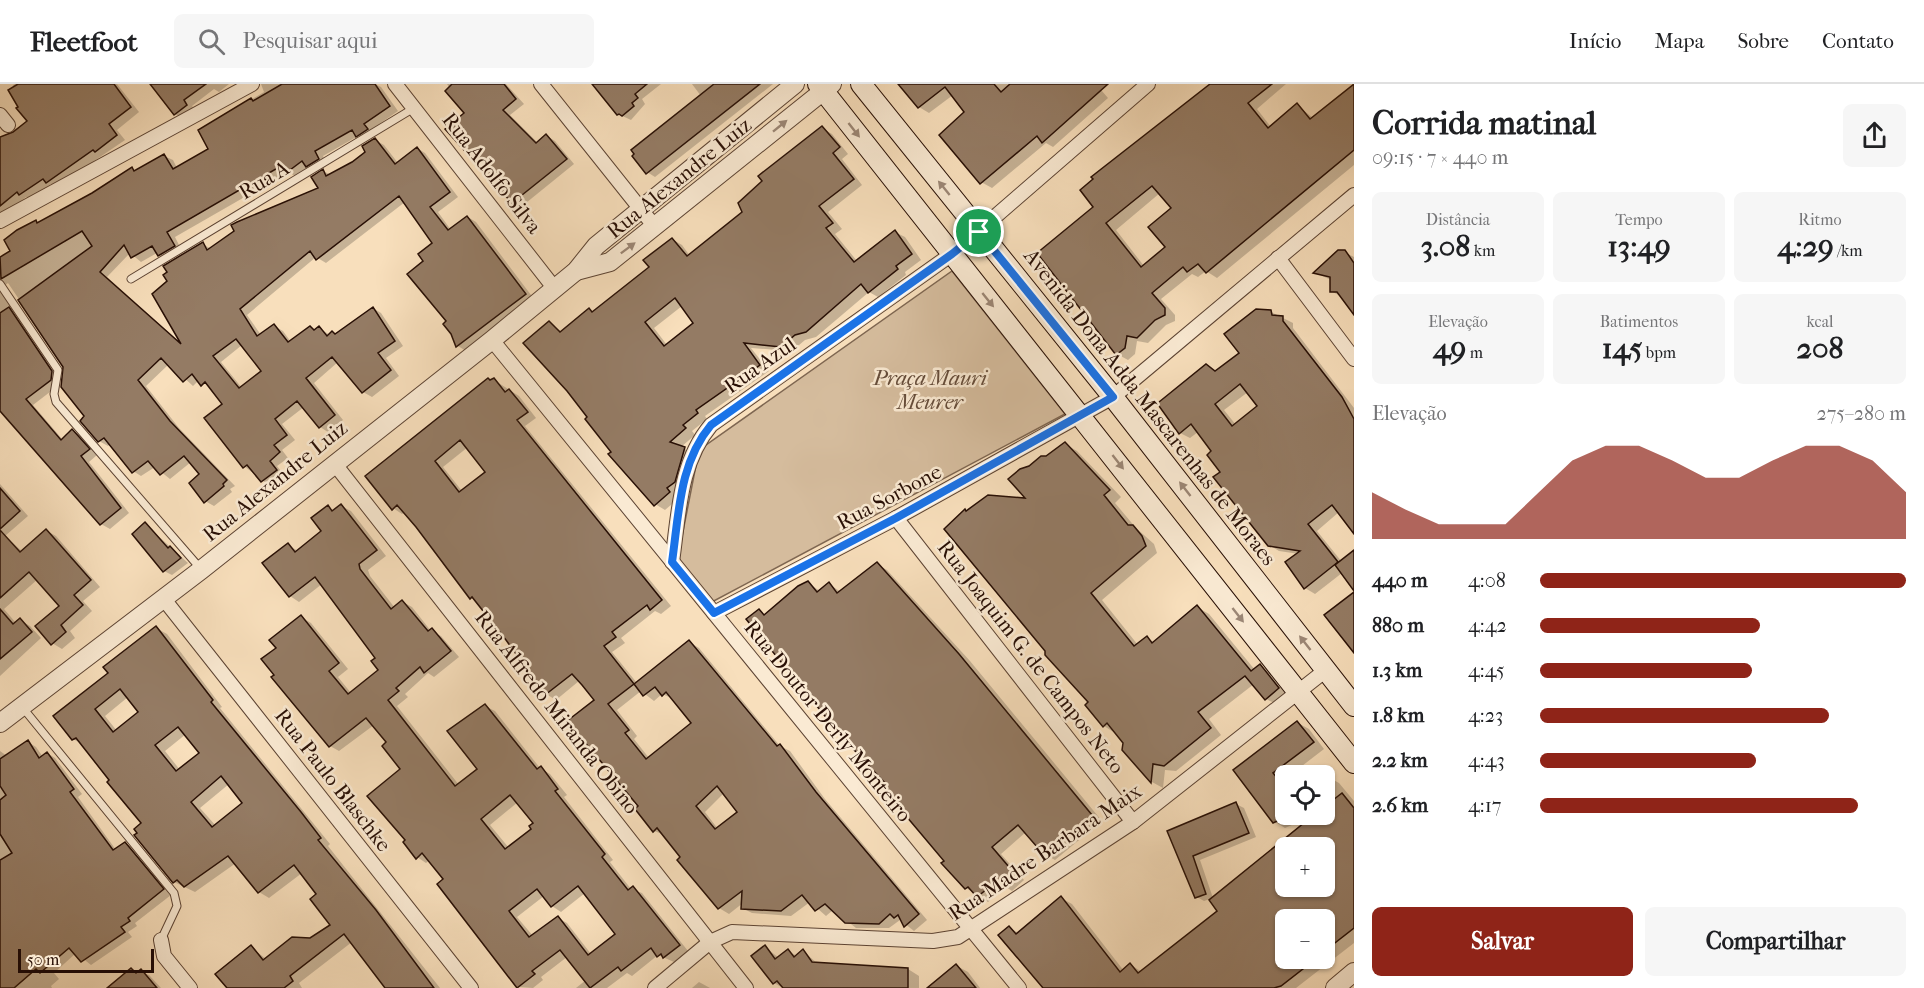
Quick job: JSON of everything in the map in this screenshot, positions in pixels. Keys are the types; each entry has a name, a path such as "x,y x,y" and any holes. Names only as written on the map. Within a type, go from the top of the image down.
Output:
{"main road":[{"name":"Avenida Dona Adda Mascarenhas de Moraes","path":"861,84 1113,397 1354,706"},
{"path":"824,86 952,254 1354,763"}],"street":[{"path":"0,221 252,84"},
{"name":"Rua Adolfo Silva","path":"395,84 555,289"},
{"path":"541,84 656,227"},
{"name":"Rua Alexandre Luiz","path":"0,723 201,570 492,340 576,271 596,246 795,84"},
{"name":"Rua Azul","path":"672,562 686,468 701,437 711,425 952,254 979,232 1132,89 1148,84"},
{"name":"Rua Alexandre Luiz","path":"576,271 610,262 656,227 824,86"},
{"name":"Rua Sorbone","path":"714,613 896,518 1113,397 1354,195"},
{"path":"1278,258 1354,359"},
{"name":"Rua Doutor Derly Monteiro","path":"492,340 1019,988"},
{"name":"Rua Alfredo Miranda Obino","path":"334,463 746,988"},
{"name":"Rua Joaquim G. de Campos Neto","path":"896,518 1133,822"},
{"name":"Rua Paulo Blaschke","path":"163,598 471,988"},
{"name":"Rua Madre Barbara Maix","path":"655,988 710,942 732,932 946,940 971,929 1133,822 1326,670"},
{"path":"160,940 164,956 190,988"},
{"path":"1335,988 1354,972"}],"lane":[{"name":"Rua A","path":"131,279 414,108"},
{"path":"0,284 58,370 54,394 56,402 201,570"},
{"path":"22,706 174,892 177,906 160,940"}],"green space":[{"name":"Praça Mauri Meurer","path":"952,271 1065,414 710,603 677,562 699,450"}],"building":[{"path":"18,84 114,84 131,107 109,124 117,135 95,152 93,150 46,183 43,179 19,195 17,192 0,206 0,137 13,132 27,121 16,108 18,107 8,90"},
{"path":"150,84 206,84 184,100 187,105 174,115"},
{"path":"282,84 375,84 390,106 364,124 368,129 356,137 352,130 315,151 319,159 306,167 302,161 286,173 281,166 167,232 175,246 158,256 152,246 131,258 124,245 100,272 181,344 152,294 167,281 163,275 167,272 163,266 203,242 207,250 234,231 231,225 318,188 311,177 323,169 326,176 352,162 365,152 362,146 375,138 395,164 417,147 450,192 430,207 448,230 467,216 526,294 456,347 451,334 443,324 446,321 407,274 423,261 418,254 432,243 399,196 316,260 310,251 240,309 257,336 274,324 288,342 310,326 314,330 319,326 327,336 332,331 335,334 373,307 395,341 378,353 391,370 362,393 332,357 306,378 335,415 319,428 297,401 275,419 287,435 274,445 280,452 270,461 277,470 261,482 247,465 243,468 204,418 222,404 205,382 201,386 192,374 183,382 161,358 138,380 170,421 227,480 224,486 204,503 189,483 199,474 184,456 160,475 148,461 132,473 104,438 98,442 80,421 84,416 61,387 63,367 18,300 92,246 82,231 1,279 0,257 10,251 4,240 17,230 36,220 37,223 92,193 132,167 134,171 164,154 173,169 208,149 198,130 251,98 253,101","holes":["236,339 261,371 239,388 213,356"]},
{"path":"452,84 504,84 516,99 503,110 536,143 546,134 567,159 512,203 445,129 464,113 445,91"},
{"path":"592,84 647,84 635,94 638,98 632,103 634,106 622,116 617,115"},
{"path":"714,84 760,84 646,174 632,156 634,154 631,150"},
{"path":"898,84 994,84 1001,92 1010,84 1108,84 1042,143 1037,136 980,184 939,135 964,112 945,87 918,108"},
{"path":"1210,84 1272,84 1248,103 1268,128 1297,103 1310,119 1354,84 1354,150 1206,273 1198,264 1187,272 1183,267 1152,293 1165,308 1165,315 1155,320 1137,338 1127,336 1125,348 1116,355 1037,253 1093,207 1080,190 1093,179 1091,177","holes":["1152,186 1171,208 1148,227 1165,247 1141,267 1106,223"]},
{"path":"822,126 840,147 833,153 854,179 819,206 833,223 826,228 854,262 895,230 912,254 896,266 898,269 868,293 861,284 806,332 795,335 781,347 744,343 760,365 696,410 698,413 683,425 686,428 670,442 685,447 675,482 667,488 670,492 654,506 608,454 611,452 567,391 523,343 549,321 560,332 589,308 592,312 649,267 643,260 672,238 687,256 742,212 738,203 762,181 758,176","holes":["675,298 693,323 664,346 645,322"]},
{"path":"1338,250 1345,250 1354,263 1354,315 1337,292 1330,292 1330,277 1313,273"},
{"path":"9,307 52,371 51,380 26,399 61,440 72,429 90,449 81,456 121,508 100,525 0,411 0,313"},
{"path":"1256,309 1271,310 1272,315 1283,316 1283,321 1342,397 1354,419 1354,534 1332,505 1308,524 1338,562 1304,589 1285,562 1300,551 1268,546 1213,477 1220,472 1207,455 1211,451 1191,424 1179,434 1159,406 1159,402 1206,364 1215,371 1239,353 1224,334","holes":["1240,384 1257,406 1232,426 1215,404"]},
{"path":"488,378 490,380 494,378 505,392 509,389 528,412 517,420 662,600 650,610 647,605 612,632 616,637 604,646 634,684 689,640 777,746 780,744 816,792 919,914 904,927 898,915 894,918 890,914 879,924 845,923 825,904 815,911 802,895 781,911 741,909 742,891 718,909 677,860 680,857 657,828 653,832 635,809 638,806 567,721 594,700 582,685 572,674 545,695 506,640 472,597 470,599 416,527 397,505 392,510 365,476","holes":["460,440 485,472 459,492 435,461","634,684 643,696 655,687 662,696 666,692 691,723 646,759 625,733 629,730 608,704","717,786 737,812 715,829 696,806"]},
{"path":"1065,442 1110,490 1104,495 1128,525 1133,525 1142,536 1146,546 1091,593 1134,646 1147,636 1152,643 1197,605 1251,671 1260,664 1279,688 1265,700 1245,676 1198,712 1211,728 1164,766 1153,764 1151,783 1122,750 1123,743 1107,723 1103,727 1085,705 1088,702 1045,655 1045,651 944,529 965,509 966,511 988,495 1025,498 1008,479 1020,469 1029,466 1041,456 1046,456"},
{"path":"0,488 20,511 0,529"},
{"path":"341,504 377,550 359,564 360,569 391,609 402,600 428,631 432,628 451,651 424,673 420,667 396,688 399,691 388,700 455,786 477,769 447,731 485,704 537,769 541,766 558,789 555,791 605,854 602,857 628,890 633,886 680,945 663,958 661,954 657,957 651,948 621,971 618,967 590,988 560,950 532,971 535,974 517,988 437,884 443,879 422,853 416,859 403,842 405,840 367,796 400,769 382,746 386,742 366,718 329,747 271,677 274,675 261,659 276,648 269,640 301,615 339,663 329,671 348,694 378,670 371,661 375,658 315,577 289,597 262,563 288,543 295,552 321,531 311,518 328,505 332,511","holes":["510,795 533,823 529,826 531,829 505,849 481,819","578,886 615,934 588,955 558,916 529,937 509,911 537,889 551,907"]},
{"path":"145,522 168,548 170,546 181,558 163,572 132,534"},
{"path":"46,529 91,580 74,595 83,605 61,625 66,632 51,645 35,626 59,606 29,572 0,598 0,530 20,552"},
{"path":"1354,550 1354,591 1335,565"},
{"path":"877,562 959,654 1092,815 1044,855 1018,825 992,847 1015,874 1001,886 997,881 977,897 968,887 965,889 941,863 944,861 880,785 884,782 842,737 746,619 759,609 764,615 798,586 808,581 817,592 829,582 837,593"},
{"path":"1354,592 1354,653 1324,615"},
{"path":"0,609 13,624 20,618 32,632 0,659"},
{"path":"156,626 213,700 211,702 301,812 321,838 318,840 376,910 434,988 385,988 344,934 290,976 293,981 284,988 227,988 215,974 251,945 263,960 292,937 310,938 330,925 310,899 316,894 294,865 258,893 228,856 184,887 177,880 173,883 134,835 137,833 134,829 141,823 107,782 109,780 76,738 72,740 53,716 108,673 103,667","holes":["120,689 138,712 113,732 95,709","178,727 199,753 176,771 155,745","221,776 242,803 212,827 191,802"]},
{"path":"1297,721 1314,742 1284,765 1275,765 1273,773 1275,775 1275,822 1273,823 1233,770"},
{"path":"28,740 39,758 47,752 74,789 70,792 113,850 125,842 164,889 128,918 130,921 121,927 125,932 81,962 69,948 40,973 36,969 14,988 0,988 0,860 12,853 0,834 0,800 6,795 0,786 0,759"},
{"path":"1342,793 1354,808 1354,928 1335,943 1335,909 1275,909 1275,969 1303,969 1281,986 1274,988 1043,988 998,935 1009,926 1016,934 1061,896 1120,972 1130,963 1138,973 1217,911 1209,900 1275,846 1275,897 1335,897 1335,837 1287,837 1301,825 1335,825 1335,798"},
{"path":"1236,802 1249,833 1193,856 1206,894 1195,898 1167,831"},
{"path":"765,945 775,959 788,949 794,957 803,949 812,962 908,968 908,988 783,988 777,981 773,984 751,956"},
{"path":"956,964 976,988 927,988"},
{"path":"131,968 136,973 141,969 157,988 107,988"}],"route":[{"path":"979,232 1113,397 896,518 714,613 672,562 686,468 701,437 711,425 952,254 979,232"}]}
